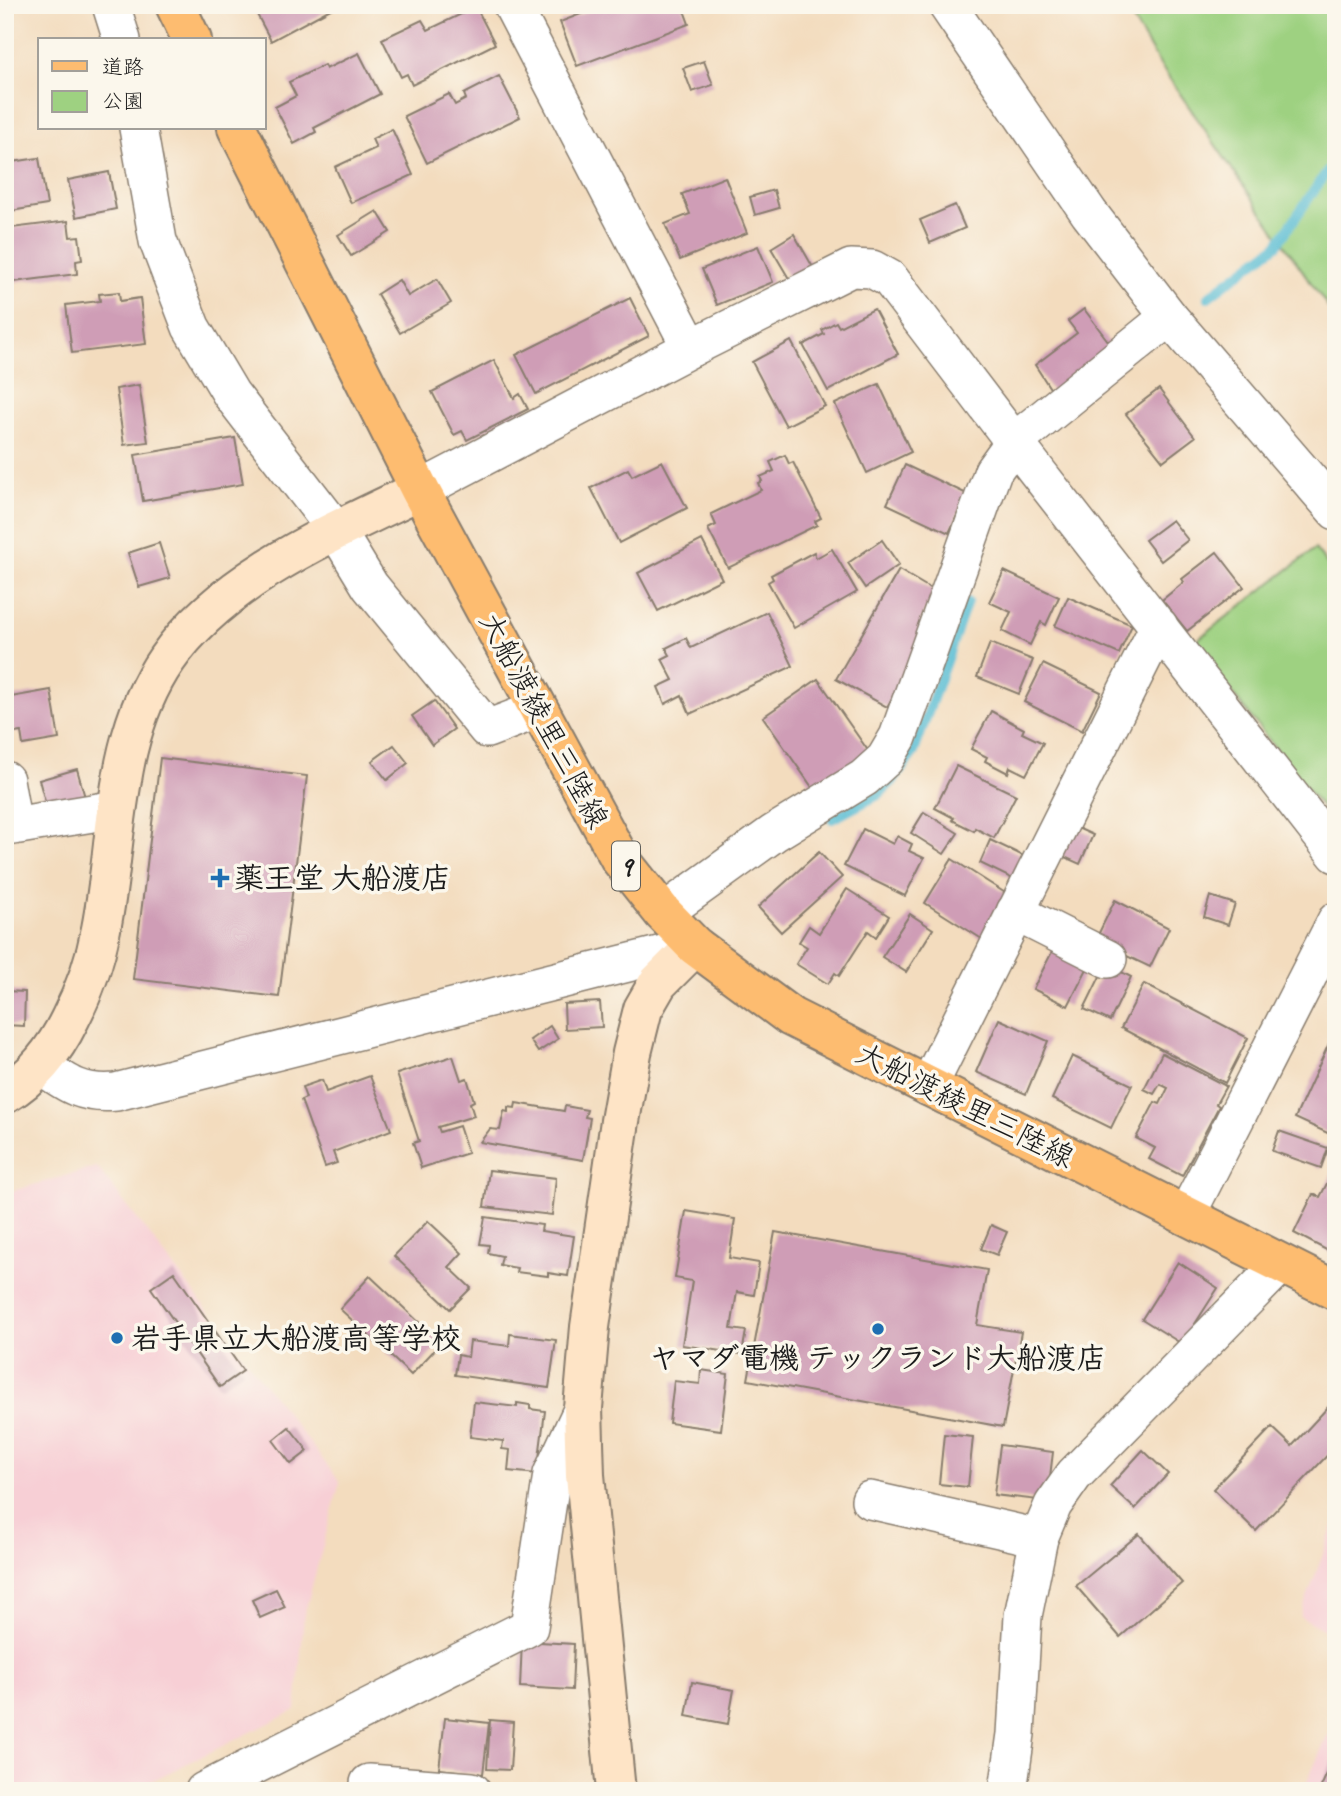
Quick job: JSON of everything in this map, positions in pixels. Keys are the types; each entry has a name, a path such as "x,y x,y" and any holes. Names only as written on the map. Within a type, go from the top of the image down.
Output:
{"main road":[{"path":"175,5 191,38"},
{"name":"大船渡綾里三陸線","path":"238,130 420,491 620,859 663,914 695,946 791,1017 1336,1292"}],"street":[{"path":"111,5 121,38"},
{"path":"947,5 1089,213 1169,317 1336,511"},
{"path":"518,7 691,348"},
{"path":"138,130 158,241 191,327 231,394 337,530 370,586 487,729 539,709"},
{"path":"5,1094 42,1066 66,1029 86,987 101,930 127,752 143,701 166,659 200,618 244,583 337,530 420,491 691,348 850,268 872,269 890,279 1336,854"},
{"path":"663,914 774,833 864,778 885,759 898,737 993,471 1014,442 1169,317"},
{"path":"928,1087 1159,626"},
{"path":"5,780 13,826 117,809"},
{"path":"1015,912 1108,959"},
{"path":"1185,1216 1336,921"},
{"path":"42,1066 66,1084 94,1094 116,1092 695,946"},
{"path":"615,1791 585,1475 583,1408 590,1327 632,1053 643,1009 658,983 695,946"},
{"path":"1008,1791 1016,1734 1023,1616 1039,1538 1053,1505 1074,1475 1281,1264"},
{"path":"204,1791 529,1627 552,1474 583,1408"},
{"path":"870,1500 1039,1538"},
{"path":"369,1791 369,1783 472,1791"}],"shaded area":[{"name":"岩手県立大船渡高等学校","path":"97,1167 340,1482 304,1616 296,1710 131,1791 5,1791 5,1193"},
{"path":"1336,1518 1336,1636 1300,1617"},
{"path":"1336,1716 1336,1791 1303,1791"}],"green space":[{"path":"1124,5 1336,5 1336,319 1160,65"},
{"path":"1315,549 1336,575 1336,826 1193,643"}],"building":[{"path":"252,5 338,5 271,41"},
{"path":"604,5 682,5 689,24 577,66 560,22"},
{"path":"476,7 495,44 412,85 407,74 401,77 382,39 422,20 428,30"},
{"path":"359,53 380,94 314,128 316,132 294,144 275,107 296,96 289,82 324,65 326,69"},
{"path":"704,61 713,85 692,92 683,68"},
{"path":"499,76 520,117 427,163 404,116 449,94 455,105 466,99 464,94"},
{"path":"392,129 413,175 351,203 335,167 376,148 372,139"},
{"path":"39,158 47,205 5,212 5,163"},
{"path":"109,172 116,209 76,217 68,180"},
{"path":"725,177 747,233 680,260 665,224 690,214 682,194"},
{"path":"774,190 779,208 755,215 750,197"},
{"path":"955,205 965,228 930,243 920,220"},
{"path":"377,211 390,232 351,256 338,235"},
{"path":"68,221 70,237 79,236 82,260 76,261 77,274 5,283 5,237 12,236 11,228"},
{"path":"794,234 814,269 791,282 771,248"},
{"path":"758,246 773,282 717,305 702,269"},
{"path":"437,279 451,303 400,333 377,294 399,280 408,296"},
{"path":"119,292 120,301 140,298 146,344 72,353 66,305 100,301 99,294"},
{"path":"630,298 649,336 536,394 516,355"},
{"path":"874,309 898,354 828,391 803,345 824,334 822,330 836,322 839,327"},
{"path":"1084,309 1117,353 1057,399 1035,365 1077,333 1068,321"},
{"path":"791,341 825,406 786,426 752,362"},
{"path":"494,360 514,398 520,394 528,409 467,440 462,431 454,435 432,392"},
{"path":"879,384 911,452 867,473 835,404"},
{"path":"139,385 148,442 124,445 116,389"},
{"path":"1159,389 1195,437 1163,461 1126,414"},
{"path":"235,438 243,484 143,501 135,455"},
{"path":"785,455 789,464 793,462 821,518 815,521 817,525 728,568 708,529 716,525 711,514 761,490 758,483 762,481 760,477 774,471 770,462"},
{"path":"662,461 687,508 619,543 591,488 628,469 632,476"},
{"path":"905,465 967,494 949,533 887,504"},
{"path":"1172,520 1188,540 1161,561 1145,540"},
{"path":"702,540 722,579 658,611 638,573"},
{"path":"882,540 899,565 865,588 848,563"},
{"path":"159,543 170,578 139,587 128,553"},
{"path":"832,549 857,592 794,628 768,582 773,579 771,575 814,552 816,558"},
{"path":"1217,552 1244,587 1187,631 1162,600 1184,582 1182,579"},
{"path":"899,570 936,592 920,620 932,627 887,707 836,679"},
{"path":"1004,571 1059,597 1046,625 1041,622 1030,645 1002,631 1011,612 989,602"},
{"path":"1068,597 1132,625 1119,654 1055,626"},
{"path":"767,612 793,666 690,714 682,695 665,704 658,687 673,680 662,659 670,655 666,648 686,638 691,648"},
{"path":"990,643 1033,660 1019,694 977,677"},
{"path":"1043,664 1101,692 1082,731 1024,702"},
{"path":"818,679 869,752 814,790 763,717"},
{"path":"51,690 59,739 23,745 21,732 14,733 12,722 5,723 5,698"},
{"path":"434,701 454,729 432,745 412,716"},
{"path":"991,711 1024,729 1022,733 1043,743 1026,775 1010,767 1008,773 985,761 987,757 971,749"},
{"path":"394,745 408,763 387,780 372,761"},
{"name":"薬王堂 大船渡店","path":"160,758 307,776 279,997 133,979"},
{"path":"956,766 1016,795 994,838 952,820 954,818 935,808"},
{"path":"77,769 86,801 48,812 39,780"},
{"path":"924,812 958,833 944,854 911,833"},
{"path":"1073,826 1093,835 1080,864 1060,855"},
{"path":"863,829 893,844 897,836 912,844 909,851 924,858 905,896 844,866"},
{"path":"990,840 1034,861 1023,884 980,863"},
{"path":"819,852 842,877 781,932 758,907"},
{"path":"952,859 1010,896 982,939 925,903"},
{"path":"847,889 889,916 876,937 868,931 839,976 835,973 828,984 796,964 807,947 799,942 809,926 819,933"},
{"path":"1210,896 1235,904 1228,925 1204,917"},
{"path":"1115,900 1169,928 1150,967 1095,941"},
{"path":"910,914 933,929 906,972 882,957"},
{"path":"1054,948 1089,965 1068,1006 1033,989"},
{"path":"1106,964 1131,977 1110,1021 1084,1009"},
{"path":"1144,984 1248,1038 1225,1083 1121,1028"},
{"path":"5,991 25,992 24,1026 5,1025"},
{"path":"600,1002 602,1027 565,1029 564,1004"},
{"path":"999,1019 1048,1041 1026,1094 976,1072"},
{"path":"550,1026 558,1039 538,1052 530,1040"},
{"path":"1336,1028 1336,1133 1334,1136 1295,1118"},
{"path":"1162,1053 1226,1086 1216,1104 1219,1106 1182,1176 1149,1159 1155,1148 1136,1138 1155,1102 1160,1104 1168,1088 1160,1084 1154,1094 1144,1089"},
{"path":"453,1056 461,1080 467,1078 474,1101 470,1103 474,1116 438,1127 440,1132 459,1126 468,1153 421,1168 413,1143 419,1141 397,1074"},
{"path":"1072,1056 1132,1085 1111,1128 1052,1099"},
{"path":"370,1076 391,1130 333,1152 337,1163 325,1167 301,1100 306,1098 302,1087 322,1080 326,1092"},
{"path":"516,1103 564,1111 565,1106 587,1110 585,1117 590,1118 583,1160 480,1142 490,1129 500,1130 504,1111 508,1112 508,1107 515,1108"},
{"path":"1279,1131 1328,1148 1321,1168 1272,1151"},
{"path":"1336,1166 1336,1255 1294,1233 1313,1194 1320,1197"},
{"path":"489,1170 556,1178 552,1215 484,1207"},
{"path":"686,1211 735,1219 729,1258 759,1263 754,1295 737,1292 731,1329 746,1331 742,1354 682,1345 692,1281 675,1278"},
{"path":"485,1217 542,1225 541,1231 574,1236 568,1276 516,1272 517,1268 500,1265 502,1256 488,1253 489,1245 480,1244"},
{"path":"428,1221 462,1253 449,1267 471,1288 450,1309 394,1256"},
{"path":"991,1225 1007,1232 997,1255 981,1249"},
{"name":"ヤマダ電機 テックランド大船渡店","path":"775,1232 987,1270 977,1325 1021,1332 1003,1427 748,1380"},
{"path":"1178,1262 1218,1288 1182,1344 1142,1319"},
{"path":"174,1272 243,1371 220,1387 151,1288"},
{"path":"370,1276 441,1343 411,1375 340,1309"},
{"path":"510,1334 556,1340 549,1388 455,1375 458,1355 468,1357 470,1341 509,1346"},
{"path":"701,1370 728,1374 721,1430 669,1423 674,1381 700,1384"},
{"path":"474,1402 517,1407 517,1403 530,1405 530,1409 545,1411 537,1474 508,1471 510,1450 502,1449 503,1441 470,1437"},
{"path":"1330,1405 1336,1410 1336,1446 1256,1531 1213,1489 1272,1427 1292,1446"},
{"path":"289,1427 308,1451 291,1464 273,1440"},
{"path":"944,1434 973,1437 968,1487 939,1484"},
{"path":"1000,1445 1053,1452 1047,1501 994,1495"},
{"path":"1143,1450 1168,1474 1135,1509 1110,1486"},
{"path":"1139,1534 1182,1583 1120,1637 1076,1586"},
{"path":"276,1589 285,1607 260,1618 252,1600"},
{"path":"522,1641 574,1644 572,1690 520,1687"},
{"path":"692,1682 734,1690 728,1724 686,1716"},
{"path":"445,1718 489,1723 483,1774 439,1769"},
{"path":"490,1720 513,1722 510,1770 487,1769"},
{"path":"1336,1754 1336,1791 1319,1791"}],"waterway":[{"path":"1208,297 1277,245 1328,170 1336,166"},
{"path":"832,819 878,795 893,781 914,752 967,602"}],"place":[{"name":"薬王堂 大船渡店","path":"220,878"},
{"name":"ヤマダ電機 テックランド大船渡店","path":"878,1329"},
{"name":"岩手県立大船渡高等学校","path":"117,1338"}]}
